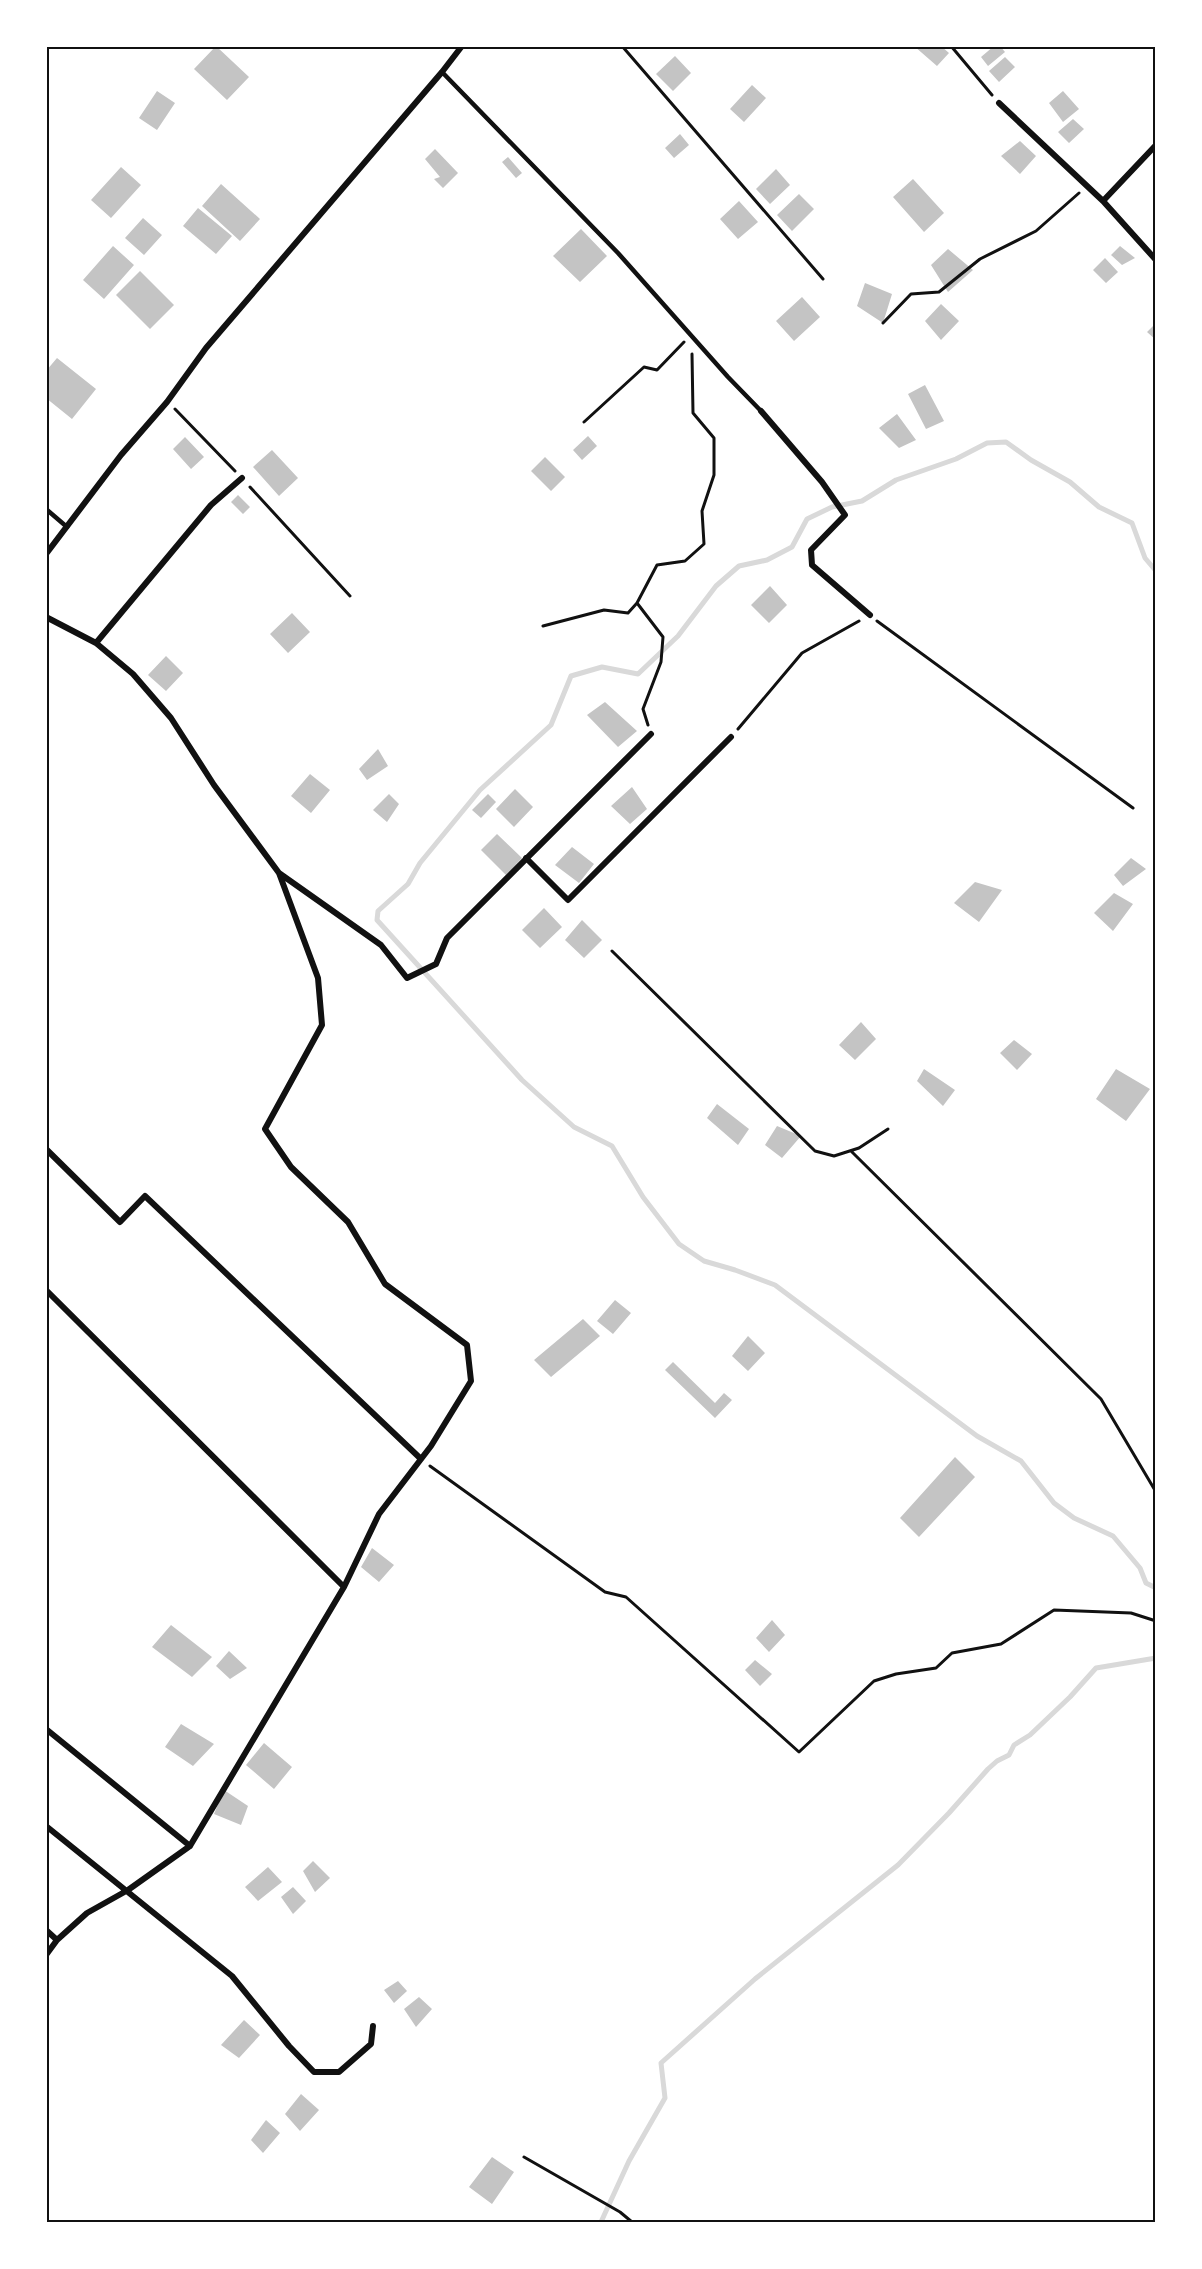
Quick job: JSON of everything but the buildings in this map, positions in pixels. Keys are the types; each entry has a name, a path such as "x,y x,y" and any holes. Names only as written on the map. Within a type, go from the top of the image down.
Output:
{"street":[{"path":"46,554 121,454 167,402 206,348 462,46"},
{"path":"999,103 1103,201 1155,260"},
{"path":"1103,201 1155,145"},
{"path":"761,411 822,482 845,515 811,550 812,565 870,615"},
{"path":"96,644 211,505 242,478"},
{"path":"46,617 96,644 133,674 171,718 214,784 279,873 318,978 322,1025 265,1129 291,1167 348,1222 385,1284 467,1345 471,1381 431,1446 379,1514 344,1587 190,1846 128,1890 87,1913 57,1940 46,1955"},
{"path":"279,873 381,945 407,978 435,964 447,938 651,734"},
{"path":"526,858 568,900 731,737"},
{"path":"46,1149 120,1222 145,1196 421,1459"},
{"path":"46,1290 344,1587"},
{"path":"46,1729 190,1846"},
{"path":"46,1826 232,1976 314,2073 339,2072 371,2044 373,2026"},
{"path":"46,1930 57,1940"}],"lane":[{"path":"442,72 618,253 761,411"},
{"path":"46,509 68,527"}],"path":[{"path":"622,46 823,279"},
{"path":"951,46 999,103"},
{"path":"883,323 911,294 939,292 980,260 1036,231 1087,186"},
{"path":"584,422 644,367 657,370 692,334"},
{"path":"543,626 604,610 628,613 638,603 657,565 685,561 704,544 702,511 714,476 714,438 693,413 692,334"},
{"path":"167,402 242,478 350,596"},
{"path":"638,603 663,637 661,662 643,710 651,734"},
{"path":"731,737 802,653 870,615 1133,808"},
{"path":"612,951 815,1151 834,1156 859,1148 888,1129"},
{"path":"851,1150 1101,1399 1155,1492"},
{"path":"421,1459 605,1592 626,1597 799,1752 874,1681 896,1674 936,1668 952,1653 1001,1644 1054,1610 1131,1613 1155,1621"},
{"path":"524,2157 620,2212 632,2223"}],"waterway":[{"path":"1156,571 1145,558 1132,523 1099,507 1070,482 1031,460 1006,442 987,443 956,459 896,480 862,501 832,507 807,519 792,547 767,560 739,566 716,586 678,636 638,674 602,667 571,676 551,725 480,790 420,863 408,884 378,911 377,920 522,1080 574,1127 612,1146 643,1197 679,1244 704,1261 775,1285 977,1436 1021,1461 1054,1503 1074,1518 1113,1536 1140,1568 1146,1583 1156,1588"},
{"path":"601,2222 629,2161 665,2098 661,2063 755,1979 898,1865 988,1769 1009,1755 1014,1745 1030,1735 1070,1697 1096,1668 1156,1658"}]}
